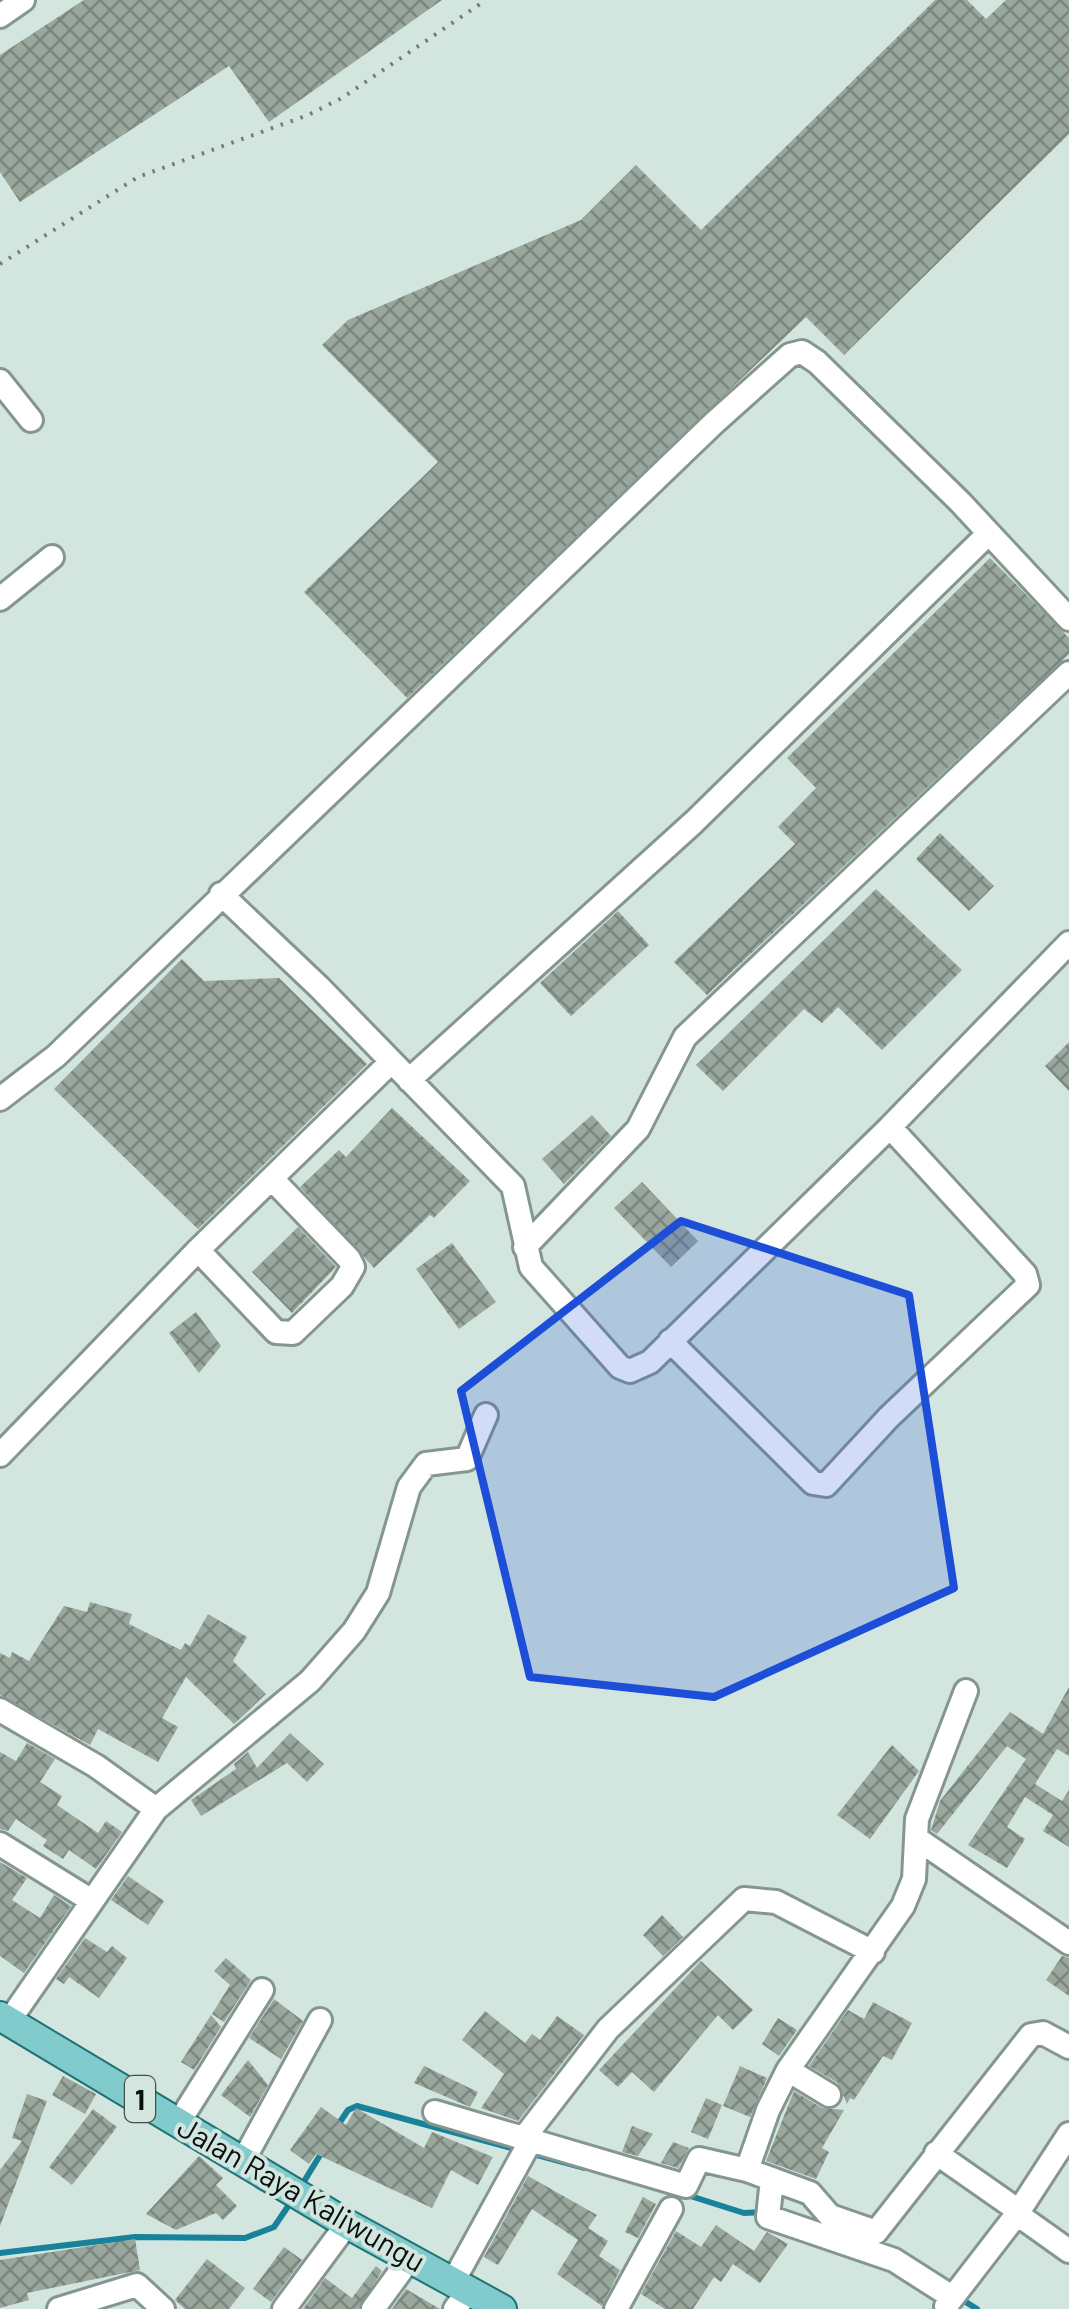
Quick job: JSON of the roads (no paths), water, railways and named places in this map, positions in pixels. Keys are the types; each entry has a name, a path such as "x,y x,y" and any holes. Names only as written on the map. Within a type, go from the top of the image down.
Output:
{"main road":[{"name":"Jalan Raya Kaliwungu","path":"4,2018 347,2224 411,2257 460,2293 502,2309"}],"street":[{"path":"0,16 23,0"},
{"path":"0,1099 56,1056 776,362 802,352 817,362 1069,618"},
{"path":"0,381 31,420"},
{"path":"408,1080 694,822 988,534"},
{"path":"0,599 52,557"},
{"path":"525,1247 638,1130 685,1037 1069,673"},
{"path":"221,894 513,1186 530,1267 620,1366 640,1370 890,1127 1069,943"},
{"path":"0,1454 198,1250 392,1062"},
{"path":"670,1340 813,1483 826,1485 889,1417 1028,1285 1024,1274 890,1127"},
{"path":"198,1250 276,1332 293,1332 342,1286 353,1267 349,1258 272,1179"},
{"path":"4,2018 156,1809 258,1726 334,1656 378,1592 413,1478 426,1464 467,1459 486,1415"},
{"path":"748,2170 768,2110 788,2070 873,1952 914,1879 923,1798 966,1691"},
{"path":"0,1710 96,1766 156,1809"},
{"path":"916,1838 1069,1944"},
{"path":"0,1844 92,1900"},
{"path":"460,2293 527,2144 608,2029 744,1899 776,1902 873,1952"},
{"path":"179,2122 262,1990"},
{"path":"243,2161 320,2020"},
{"path":"770,2198 810,2193 838,2220 876,2232 1031,2035 1039,2032 1069,2047"},
{"path":"788,2070 828,2095"},
{"path":"434,2112 527,2144 686,2186 699,2159 748,2170 770,2198 894,2260 952,2297 1018,2212 1069,2134"},
{"path":"936,2153 1069,2251"},
{"path":"616,2309 670,2209"},
{"path":"284,2309 347,2224"},
{"path":"373,2309 411,2257"},
{"path":"59,2309 138,2286 164,2309"}],"waterway":[{"path":"336,2128 348,2110 357,2106 585,2168"},
{"path":"300,2188 322,2152"},
{"path":"684,2194 744,2213 763,2212"},
{"path":"0,2253 135,2237 245,2238 274,2227 293,2199"},
{"path":"961,2299 977,2309"}]}
